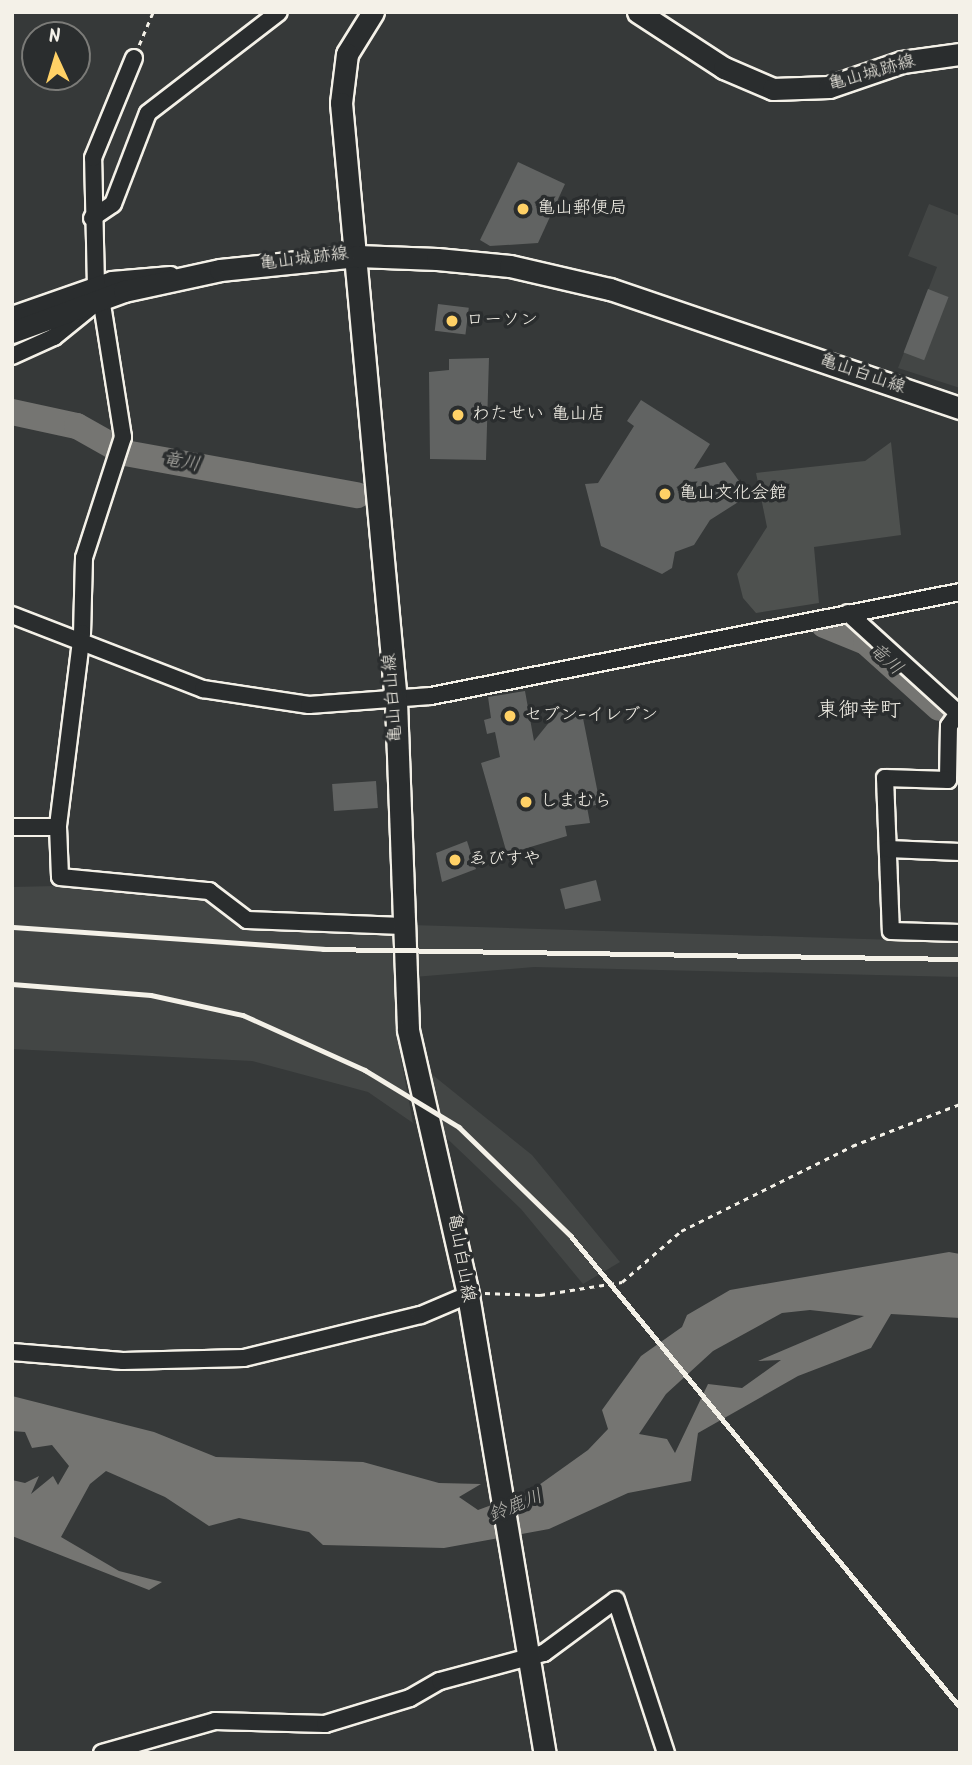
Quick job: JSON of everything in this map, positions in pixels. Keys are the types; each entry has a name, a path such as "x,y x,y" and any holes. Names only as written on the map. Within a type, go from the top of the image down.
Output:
{"main road":[{"name":"亀山城跡線","path":"12,332 99,292 186,276 357,256 341,85 352,41 373,12"},
{"name":"亀山城跡線","path":"638,12 724,68 774,89 829,87 902,62 960,54"},
{"name":"亀山白山線","path":"545,1753 530,1650 469,1300 411,1052 403,926 396,701 357,256 485,263 577,280 960,408"}],"street":[{"path":"92,218 113,204 148,113 279,12"},
{"path":"134,58 93,158 92,218 120,450 84,558 79,643 58,827 60,877 209,891 247,920 403,926"},
{"path":"12,315 99,292"},
{"path":"12,356 54,337 99,292"},
{"path":"12,615 79,643 225,695 282,704 396,701 960,592"},
{"path":"848,613 959,713 949,726 948,780 885,778 891,931 960,933"},
{"path":"12,827 58,827"},
{"path":"888,849 960,852"},
{"path":"12,1352 123,1361 244,1358 469,1300"},
{"path":"102,1753 215,1721 325,1724 530,1650 617,1600 666,1753"}],"path":[{"path":"134,58 153,12"},
{"path":"469,1300 540,1295 622,1282 681,1231 852,1146 960,1104"},
{"path":"960,1567 960,1604"}],"shaded area":[{"path":"929,204 960,216 960,388 898,368 937,267 908,256"},
{"path":"891,442 901,535 814,547 819,603 756,613 743,598 737,574 767,527 756,473 865,461"},
{"path":"56,886 206,895 242,925 395,932 401,1059 413,1123 368,1092 252,1061 12,1049 12,887"},
{"path":"411,925 960,942 960,977 534,967 414,977"},
{"path":"424,1068 532,1155 620,1262 583,1284 521,1209 435,1127"}],"water":[{"name":"鈴鹿川","path":"949,1252 960,1254 960,1318 891,1314 871,1348 798,1376 698,1433 691,1481 628,1493 549,1529 444,1548 323,1545 309,1532 239,1518 209,1526 165,1497 106,1471 90,1484 61,1537 119,1571 162,1582 149,1590 12,1536 12,1480 25,1483 39,1476 31,1494 53,1476 58,1485 69,1466 52,1445 32,1448 25,1432 12,1431 12,1396 154,1432 216,1457 363,1462 439,1483 481,1484 459,1497 478,1510 532,1490 588,1450 608,1429 602,1410 641,1356 682,1327 687,1315 730,1290","holes":["810,1310 864,1316 758,1361 781,1360 742,1388 708,1384 675,1453 667,1439 639,1434 666,1394 713,1351 782,1313"]}],"building":[{"path":"518,162 565,184 538,243 490,246 480,240"},
{"path":"928,289 949,297 924,360 904,352"},
{"path":"438,304 469,308 465,335 435,331"},
{"name":"わたせい 亀山店","path":"489,358 486,460 430,459 429,372 449,370 449,359"},
{"name":"亀山文化会館","path":"641,400 710,444 694,469 725,462 742,485 743,499 710,520 694,545 675,552 672,568 662,574 601,546 585,484 598,483 634,426 627,421"},
{"path":"525,691 534,741 560,709 564,715 582,713 600,804 587,807 590,823 565,826 567,836 507,854 481,763 500,757 495,732 487,734 484,720 491,718 488,697"},
{"path":"376,781 378,808 334,811 332,784"},
{"path":"467,841 476,869 442,882 436,853"},
{"path":"596,880 601,900 565,909 560,889"}],"waterway":[{"name":"竜川","path":"12,412 77,426 125,453 357,495"},
{"name":"竜川","path":"824,625 866,642 939,708"}],"railway":[{"path":"12,927 323,949 960,959"},
{"path":"12,984 151,995 243,1015 365,1070 459,1127 571,1236 960,1707"}],"place":[{"name":"亀山郵便局","path":"523,209"},
{"name":"ローソン","path":"452,321"},
{"name":"わたせい 亀山店","path":"458,415"},
{"name":"亀山文化会館","path":"665,494"},
{"name":"セブン-イレブン","path":"510,716"},
{"name":"しまむら","path":"526,802"},
{"name":"ゑびすや","path":"455,860"}],"district":[{"name":"東御幸町","path":"859,711"}]}
